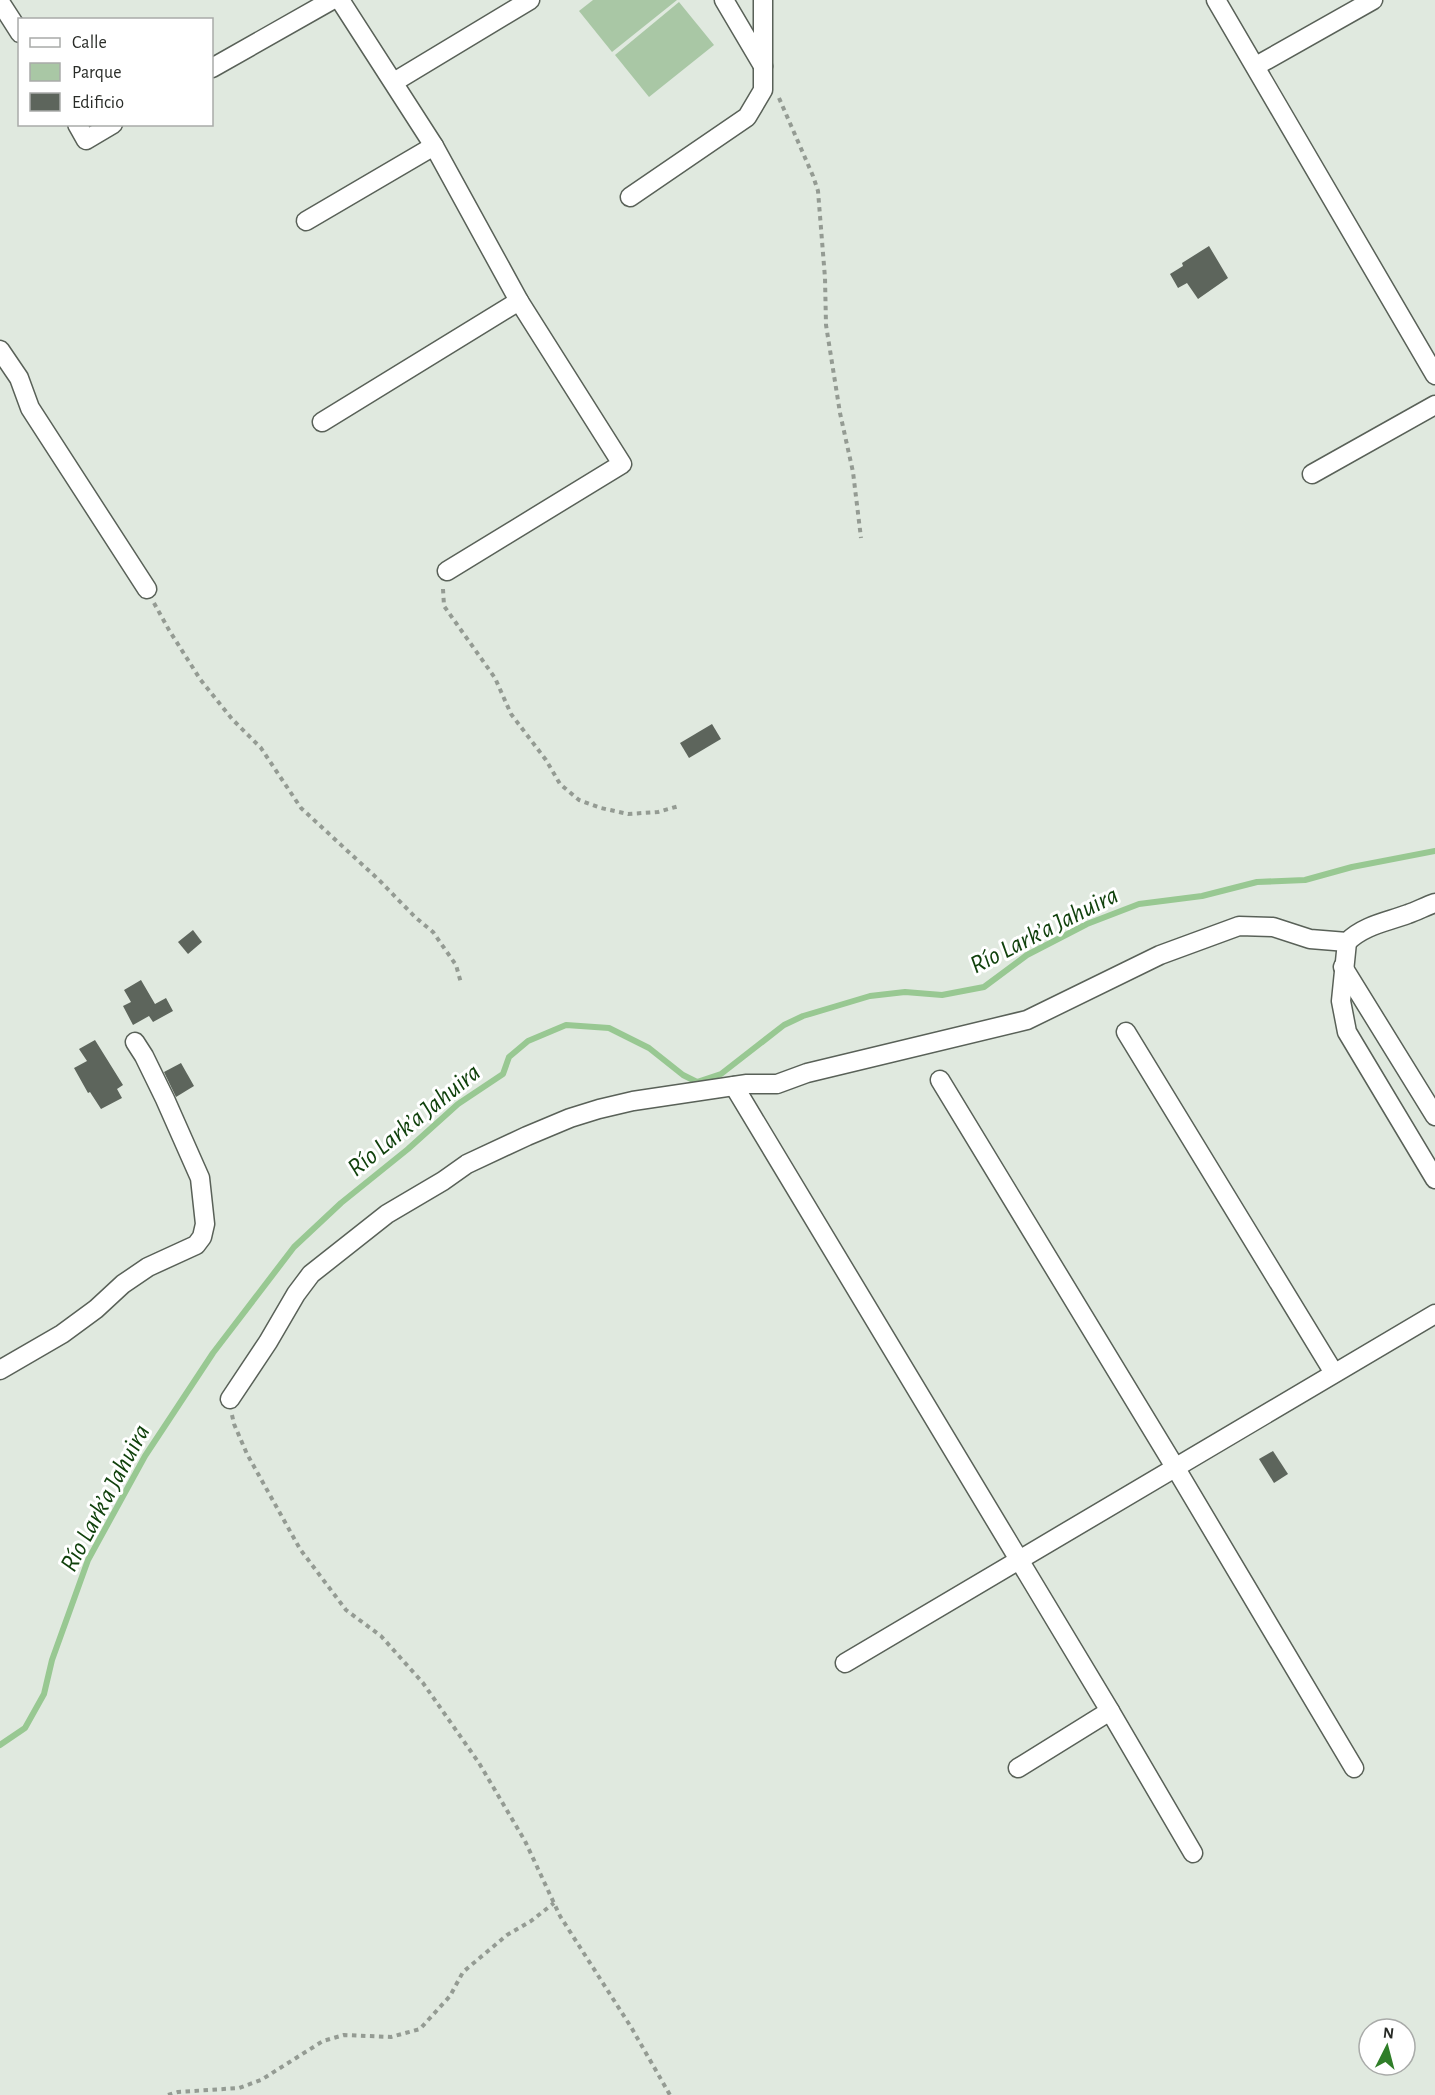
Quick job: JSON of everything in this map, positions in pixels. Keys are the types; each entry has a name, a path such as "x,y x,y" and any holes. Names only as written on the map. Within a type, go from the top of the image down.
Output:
{"street":[{"path":"213,67 332,0"},
{"path":"340,0 434,146 519,301 622,464 447,571"},
{"path":"724,0 764,68"},
{"path":"630,197 747,117 763,90 763,0"},
{"path":"1216,0 1435,375"},
{"path":"1256,66 1373,0"},
{"path":"0,2 18,30"},
{"path":"394,82 520,3"},
{"path":"78,126 86,140 110,126"},
{"path":"306,222 434,146"},
{"path":"322,422 519,301"},
{"path":"0,350 19,378 30,408 147,589"},
{"path":"1312,474 1435,405"},
{"path":"1435,903 1356,933 1347,942 1341,1001 1347,1032 1435,1179"},
{"path":"230,1399 311,1274 387,1214 467,1164 570,1118 633,1101 747,1084 777,1084 807,1073 1027,1020 1160,956 1239,926 1273,927 1311,939 1347,942"},
{"path":"1343,967 1435,1116"},
{"path":"1126,1032 1334,1373"},
{"path":"0,1370 62,1334 96,1309 123,1284 148,1267 196,1245 202,1237 205,1212 200,1178 165,1099 135,1042"},
{"path":"940,1080 1175,1467 1354,1768"},
{"path":"734,1086 1193,1853"},
{"path":"845,1663 1435,1314"},
{"path":"1018,1768 1110,1711"}],"path":[{"path":"764,68 818,191 825,278 826,325 840,413 853,472 861,538"},
{"path":"447,571 442,586 444,606 495,678 511,714 546,760 560,784 579,800 628,814 658,812 679,806"},
{"path":"147,589 169,630 200,679 232,719 261,748 301,808 433,932 456,965 460,983"},
{"path":"230,1399 234,1424 247,1454 300,1549 346,1610 381,1636 423,1683 479,1763 525,1841 560,1916 631,2027 670,2095"},
{"path":"168,2095 178,2092 239,2088 261,2080 323,2041 344,2035 391,2037 420,2029 450,1996 463,1972 507,1935 531,1921 554,1903"}],"green space":[{"path":"593,0 677,0 612,52 579,11"},
{"path":"679,2 714,45 649,97 615,55"}],"building":[{"path":"1209,246 1228,278 1198,299 1187,283 1178,288 1170,274 1183,266 1182,263"},
{"path":"712,724 721,739 689,758 680,743"},
{"path":"193,930 202,942 188,954 178,942"},
{"path":"141,980 155,1004 166,998 173,1011 153,1022 149,1016 133,1025 123,1006 131,1002 124,990"},
{"path":"95,1040 123,1085 117,1089 122,1098 101,1109 90,1092 88,1093 74,1068 87,1061 79,1049"},
{"path":"181,1063 194,1086 176,1097 164,1072"},
{"path":"1273,1451 1288,1474 1274,1483 1259,1459"}],"waterway":[{"name":"Río Lark’a Jahuira","path":"0,1745 25,1728 44,1694 52,1660 88,1560 145,1456 213,1353 294,1247 341,1203 408,1149 458,1104 503,1074 509,1057 528,1041 566,1025 609,1028 649,1048 683,1075 697,1082 721,1074 784,1025 803,1016 870,996 905,992 942,995 984,987 1027,955 1087,924 1139,904 1202,896 1257,882 1305,880 1352,867 1435,851"}]}
